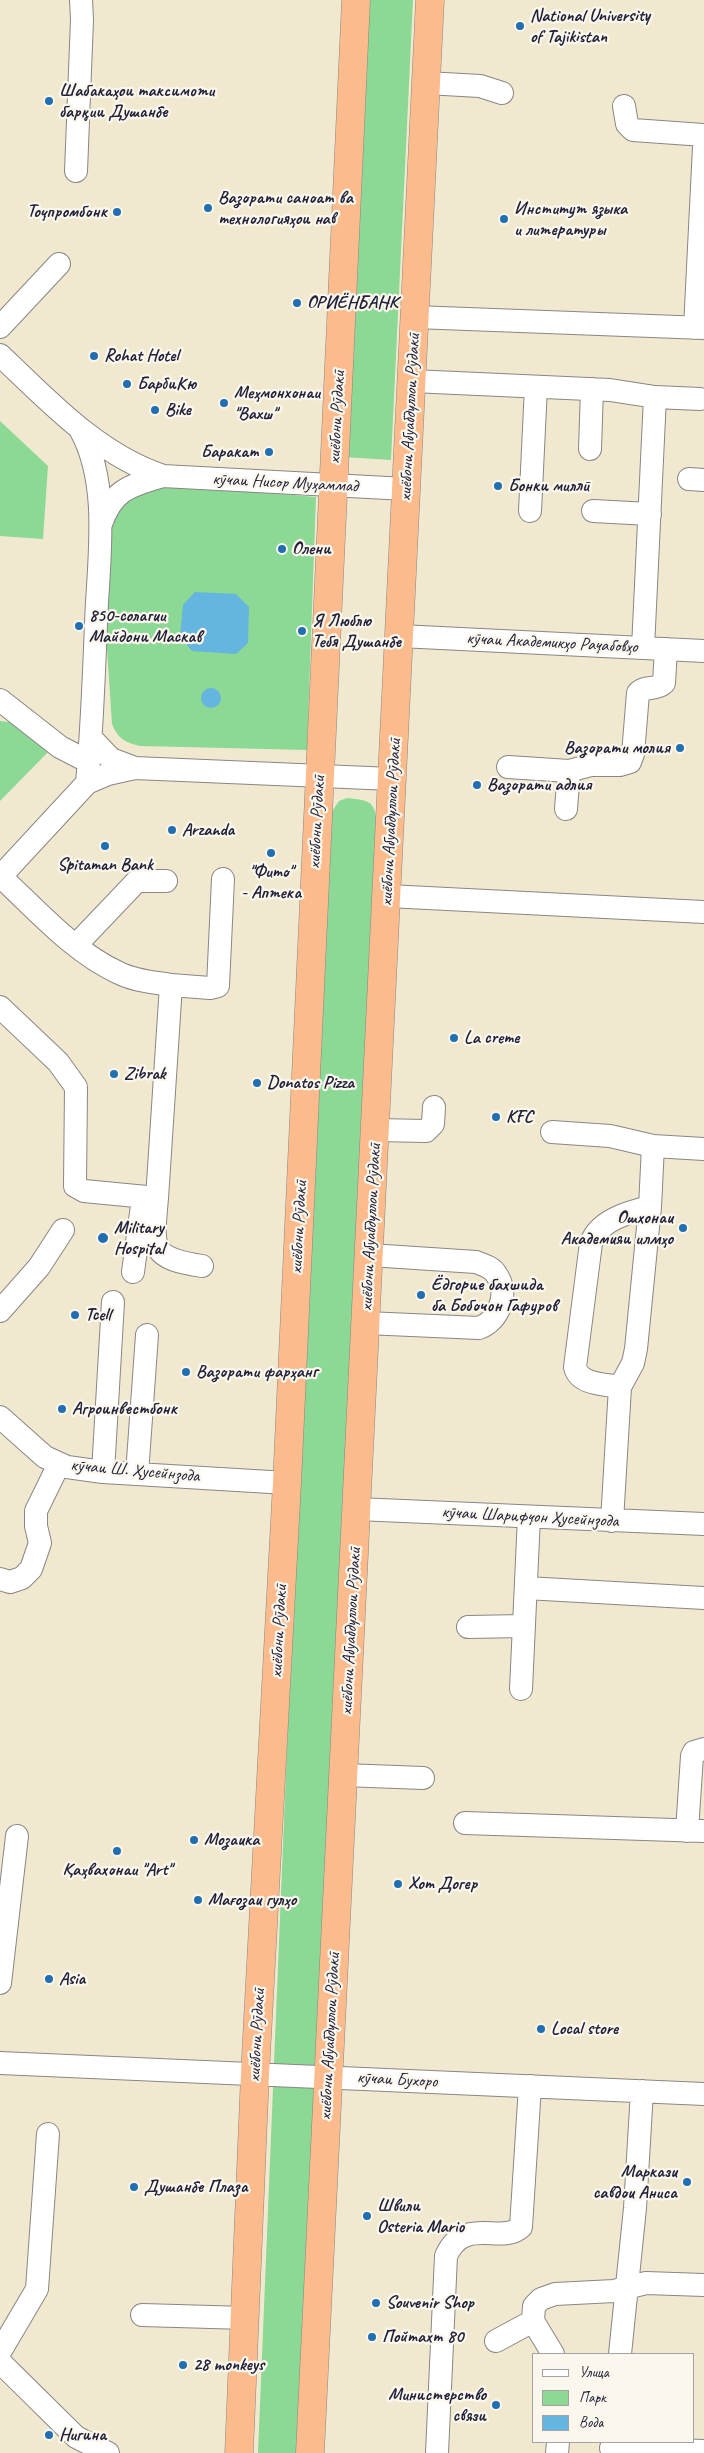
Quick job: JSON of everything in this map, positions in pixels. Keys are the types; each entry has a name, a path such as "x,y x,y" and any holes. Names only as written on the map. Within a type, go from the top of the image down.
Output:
{"highway":[{"name":"хиёбони Рӯдакӣ","path":"239,2453 255,2074 287,1483 356,0"},
{"name":"хиёбони Абуабдуллои Рӯдакӣ","path":"310,2453 388,896 430,0"}],"street":[{"path":"76,171 82,20 81,0"},
{"path":"426,83 480,86 502,93"},
{"path":"624,106 627,124 633,130 704,135"},
{"path":"415,317 699,328 704,147"},
{"path":"0,327 59,264"},
{"name":"кӯчаи Нисор Муҳаммад","path":"0,354 81,431 140,467 163,476 406,489"},
{"path":"412,381 592,390 655,397 700,398"},
{"path":"530,511 536,387"},
{"path":"590,448 592,390"},
{"path":"643,648 655,397"},
{"path":"81,431 93,461 100,524 88,773 0,877 76,945 119,973 142,981 210,988 218,986 223,879"},
{"name":"кӯчаи Нисор Муҳаммад","path":"100,524 110,502 120,492 134,485 163,476"},
{"path":"593,511 650,514"},
{"name":"кӯчаи Академикҳо Раҷабовҳо","path":"400,636 704,651"},
{"path":"508,767 569,771 591,765 620,765 630,762 633,754 638,692 643,689 658,687 664,683 666,649"},
{"path":"0,700 88,773 108,774 135,768 392,779"},
{"path":"91,738 111,759 135,768"},
{"path":"566,809 569,771"},
{"path":"76,945 137,881 166,881"},
{"path":"388,896 704,912"},
{"path":"133,1272 150,1198 171,985"},
{"path":"0,1007 58,1062 76,1087 75,1186 84,1191 150,1198"},
{"path":"376,1130 426,1131 433,1124 434,1108"},
{"path":"552,1132 610,1136 653,1146 704,1149"},
{"path":"612,1520 620,1387 633,1362 636,1349 650,1207 653,1146"},
{"path":"150,1198 154,1235 161,1253 172,1260 202,1266"},
{"path":"620,1387 580,1378 575,1367 592,1243 597,1232 614,1219 650,1207"},
{"path":"0,1311 39,1267 63,1230"},
{"path":"366,1322 479,1328 494,1319 500,1307 501,1299 500,1280 485,1265 476,1262 370,1255"},
{"path":"103,1472 113,1302"},
{"path":"137,1474 147,1335"},
{"name":"кӯчаи Ш. Ҳусейнзода","path":"0,1416 38,1452 59,1464 103,1472 287,1483"},
{"path":"0,1580 10,1582 22,1578 31,1569 40,1543 36,1526 36,1511 59,1464"},
{"name":"кӯчаи Шарифҷон Ҳусейнзода","path":"357,1509 704,1524"},
{"path":"521,1689 529,1517"},
{"path":"526,1588 704,1598"},
{"path":"468,1626 524,1626"},
{"path":"465,1823 695,1831 692,1756 694,1752 704,1749"},
{"path":"343,1774 423,1778"},
{"path":"0,1983 17,1836"},
{"name":"кӯчаи Бухоро","path":"0,2063 704,2094"},
{"path":"437,2453 446,2256 454,2243 474,2233 511,2233 521,2227 530,2086"},
{"path":"620,2353 642,2091"},
{"path":"0,2352 37,2290 48,2134"},
{"path":"552,2353 533,2321 534,2306 547,2296 604,2292 646,2283 704,2286"},
{"path":"142,2315 246,2318"},
{"path":"496,2341 533,2321"},
{"path":"0,2362 76,2437 103,2453"},
{"path":"611,2447 704,2451"}],"green space":[{"path":"365,0 413,0 391,460 343,457"},
{"path":"0,421 48,466 43,539 0,536"},
{"path":"162,484 316,497 307,750 141,746 123,740 114,729 112,724 105,619 110,522 123,504 139,493"},
{"path":"0,721 25,724 53,747 0,801"},
{"path":"347,798 367,802 373,807 376,817 300,2453 258,2453 325,822 339,801"}],"water":[{"path":"195,592 236,594 249,607 248,643 236,654 192,651 180,637 183,605"},
{"path":"211,688 218,691 221,698 218,705 211,708 204,705 201,698 204,691"}],"place":[{"name":"National University of Tajikistan","path":"520,26"},
{"name":"Шабакаҳои таксимоти барқии Душанбе","path":"49,101"},
{"name":"Вазорати саноат ва технологияҳои нав","path":"208,208"},
{"name":"Тоҷпромбонк","path":"117,212"},
{"name":"Институт языка и литературы","path":"504,219"},
{"name":"ОРИЁНБАНК","path":"297,303"},
{"name":"Rohat Hotel","path":"94,356"},
{"name":"БарбиКю","path":"127,384"},
{"name":"Меҳмонхонаи \"Вахш\"","path":"224,403"},
{"name":"Bike","path":"155,410"},
{"name":"Баракат","path":"269,452"},
{"name":"Бонки миллӣ","path":"498,486"},
{"name":"Олени","path":"282,549"},
{"name":"850-солагии Майдони Маскав","path":"79,626"},
{"name":"Я Люблю Тебя Душанбе","path":"302,631"},
{"name":"Вазорати молия","path":"680,748"},
{"name":"Вазорати адлия","path":"477,785"},
{"name":"Arzanda","path":"172,830"},
{"name":"Spitaman Bank","path":"105,846"},
{"name":"\"Фито\" - Аптека","path":"271,853"},
{"name":"La creme","path":"454,1038"},
{"name":"Zibrak","path":"114,1074"},
{"name":"Donatos Pizza","path":"257,1083"},
{"name":"KFC","path":"496,1117"},
{"name":"Ошхонаи Академияи илмҳо","path":"683,1228"},
{"name":"Military Hospital","path":"103,1238"},
{"name":"Ёдгорие бахшида ба Бобочон Гафуров","path":"421,1295"},
{"name":"Tcell","path":"75,1315"},
{"name":"Вазорати фарҳанг","path":"186,1372"},
{"name":"Агроинвестбонк","path":"62,1409"},
{"name":"Мозаика","path":"194,1840"},
{"name":"Қаҳвахонаи \"Art\"","path":"117,1851"},
{"name":"Хот Догер","path":"398,1884"},
{"name":"Мағозаи гулҳо","path":"198,1900"},
{"name":"Asia","path":"49,1979"},
{"name":"Local store","path":"541,2029"},
{"name":"Маркази савдои Аниса","path":"687,2182"},
{"name":"Душанбе Плаза","path":"134,2187"},
{"name":"Швили Osteria Mario","path":"367,2216"},
{"name":"Souvenir Shop","path":"376,2303"},
{"name":"Пойтахт 80","path":"372,2337"},
{"name":"28 monkeys","path":"183,2365"},
{"name":"Министерство связи","path":"496,2405"},
{"name":"Нигина","path":"49,2435"}]}
